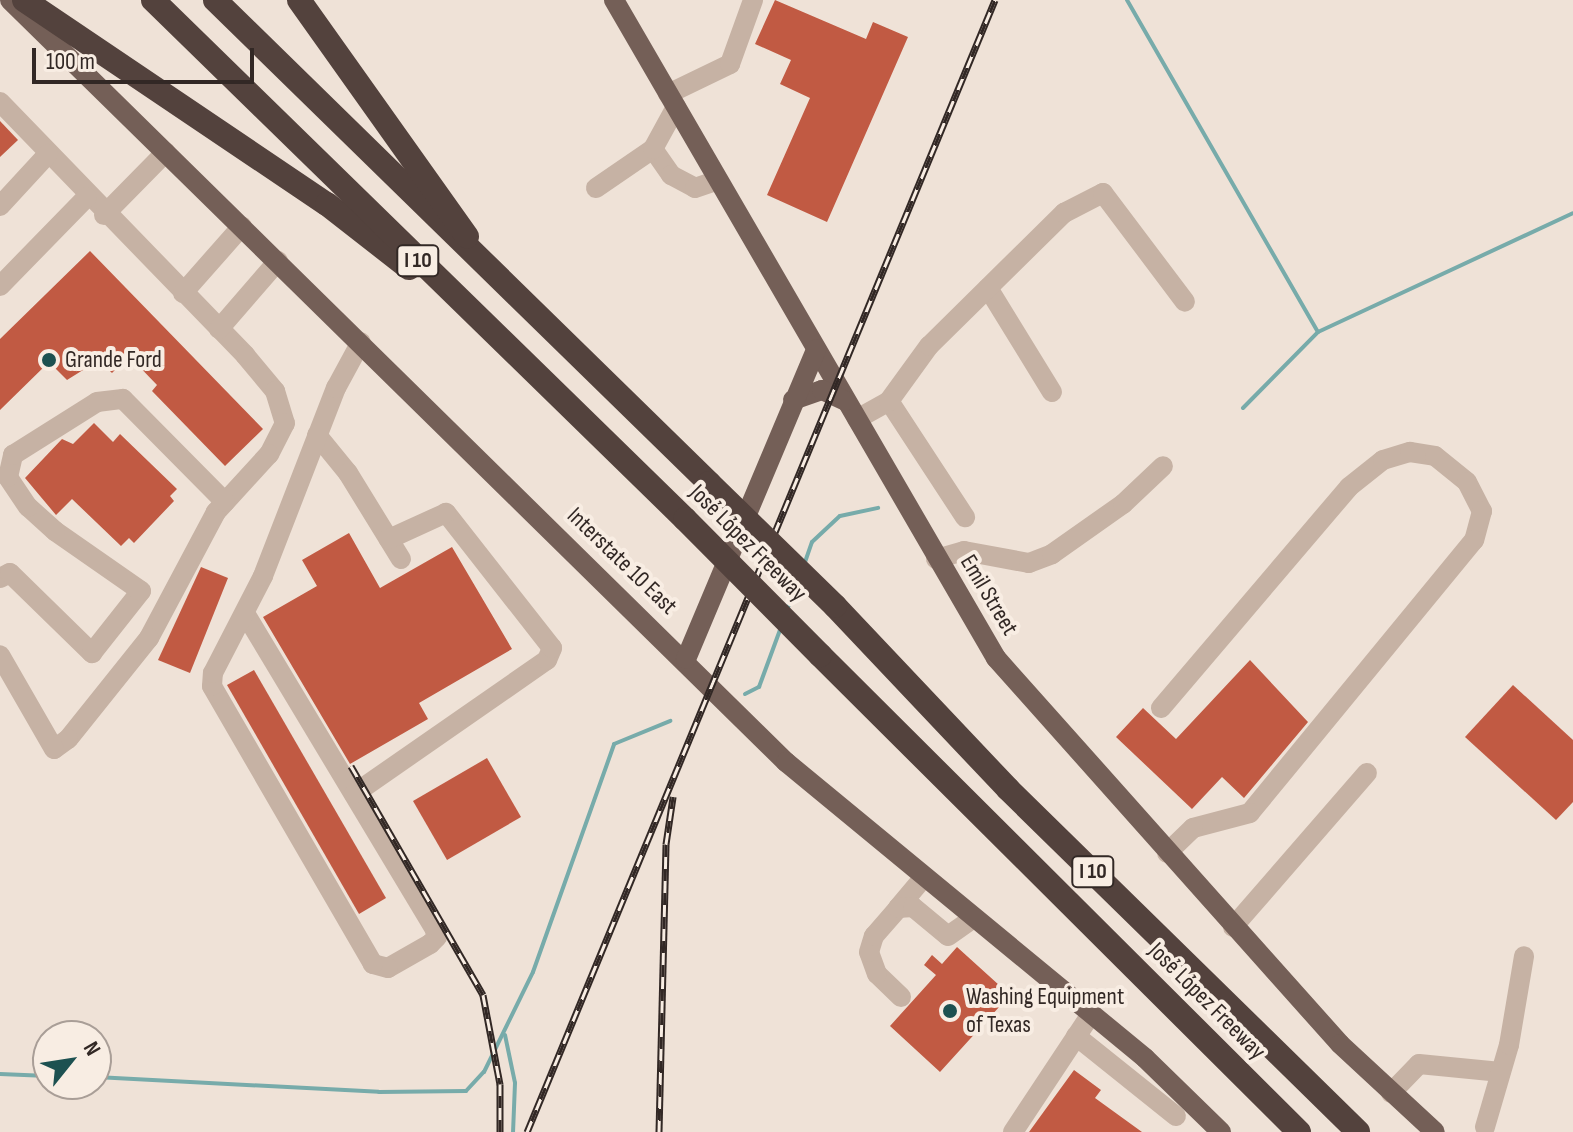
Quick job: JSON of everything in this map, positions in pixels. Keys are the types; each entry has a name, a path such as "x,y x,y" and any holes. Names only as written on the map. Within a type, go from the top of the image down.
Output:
{"highway":[{"path":"24,0 327,204 465,306"},
{"name":"José López Freeway","path":"153,0 685,519 1299,1132"},
{"name":"José López Freeway","path":"215,0 500,284 835,606 1008,789 1358,1132"},
{"path":"299,0 500,284"}],"main road":[{"name":"Interstate 10 East","path":"10,0 686,659 786,762 1091,1014 1182,1092 1221,1132"},
{"name":"Emil Street","path":"614,0 936,559 1018,686 1233,927 1391,1093 1435,1132"},
{"path":"686,659 816,349"},
{"path":"793,400 822,390 852,410"}],"lane":[{"path":"596,188 653,149 672,101 730,64 753,0"},
{"path":"0,102 104,215 219,329 275,391 285,423 269,454 225,502 149,638 68,739 54,749 0,655"},
{"path":"653,149 671,175 695,188 718,180"},
{"path":"104,215 166,152"},
{"path":"0,206 48,154"},
{"path":"852,410 889,401 929,346 1064,213 1103,193 1185,302"},
{"path":"2,279 87,197"},
{"path":"183,293 242,226"},
{"path":"219,329 278,261"},
{"path":"988,288 1052,392"},
{"path":"246,615 437,937 379,969 212,686 213,673 246,615 317,435 361,342"},
{"path":"0,578 10,573 92,653 141,591 55,531 28,507 8,477 13,455 97,402 123,399 225,502"},
{"path":"889,401 965,517"},
{"path":"317,435 401,559"},
{"path":"1161,708 1349,487 1383,460 1410,452 1435,456 1467,482 1482,511 1474,540 1250,813 1193,828 1167,853"},
{"path":"936,559 964,551 1029,563 1052,554 1123,504 1163,466"},
{"path":"354,794 547,660 552,648 446,513 389,539"},
{"path":"1233,927 1367,773"},
{"path":"901,997 877,974 869,952 874,936 924,877"},
{"path":"898,908 913,907 948,936 974,918"},
{"path":"1481,1130 1501,1072 1524,956"},
{"path":"1013,1132 1091,1014"},
{"path":"1076,1036 1173,1124 1182,1092"},
{"path":"1391,1093 1419,1064 1501,1072"}],"building":[{"path":"775,0 866,39 873,22 908,37 827,222 767,195 810,98 780,84 791,60 755,44"},
{"path":"0,121 18,140 0,157"},
{"name":"Grande Ford","path":"90,251 263,429 225,466 152,391 157,385 129,356 112,373 99,360 67,380 49,362 0,410 0,339"},
{"path":"94,423 113,442 120,434 177,489 170,496 174,501 134,543 129,538 121,546 72,499 56,515 25,478 62,439 73,444"},
{"path":"349,533 380,588 452,547 512,649 419,703 428,719 350,764 263,617 317,586 302,560"},
{"path":"201,567 228,578 190,673 158,660"},
{"path":"1250,660 1308,722 1244,798 1222,777 1192,809 1116,737 1143,708 1176,739"},
{"path":"254,670 386,898 359,914 227,685"},
{"path":"1513,685 1573,740 1573,802 1556,820 1465,737"},
{"path":"487,758 521,817 447,860 413,801"},
{"name":"Washing Equipment of Texas","path":"957,947 1010,995 940,1072 890,1026 936,975 924,965 932,955 942,964"},
{"path":"1074,1070 1101,1090 1095,1098 1142,1132 1029,1132"}],"waterway":[{"path":"1127,0 1318,332"},
{"path":"1243,408 1318,332 1573,213"},
{"path":"804,565 812,542 840,516 878,508"},
{"path":"787,610 798,581"},
{"path":"745,694 759,687 780,630"},
{"path":"112,1078 379,1092 466,1091 484,1072 533,972 614,744 670,721"},
{"path":"505,1035 515,1083 513,1132"},
{"path":"0,1074 32,1075"}],"railway":[{"path":"527,1132 995,0"},
{"path":"351,766 483,995 500,1084 500,1132"},
{"path":"659,1132 666,844 673,797"}],"place":[{"name":"Grande Ford","path":"49,360"},
{"name":"Washing Equipment of Texas","path":"950,1011"}]}
